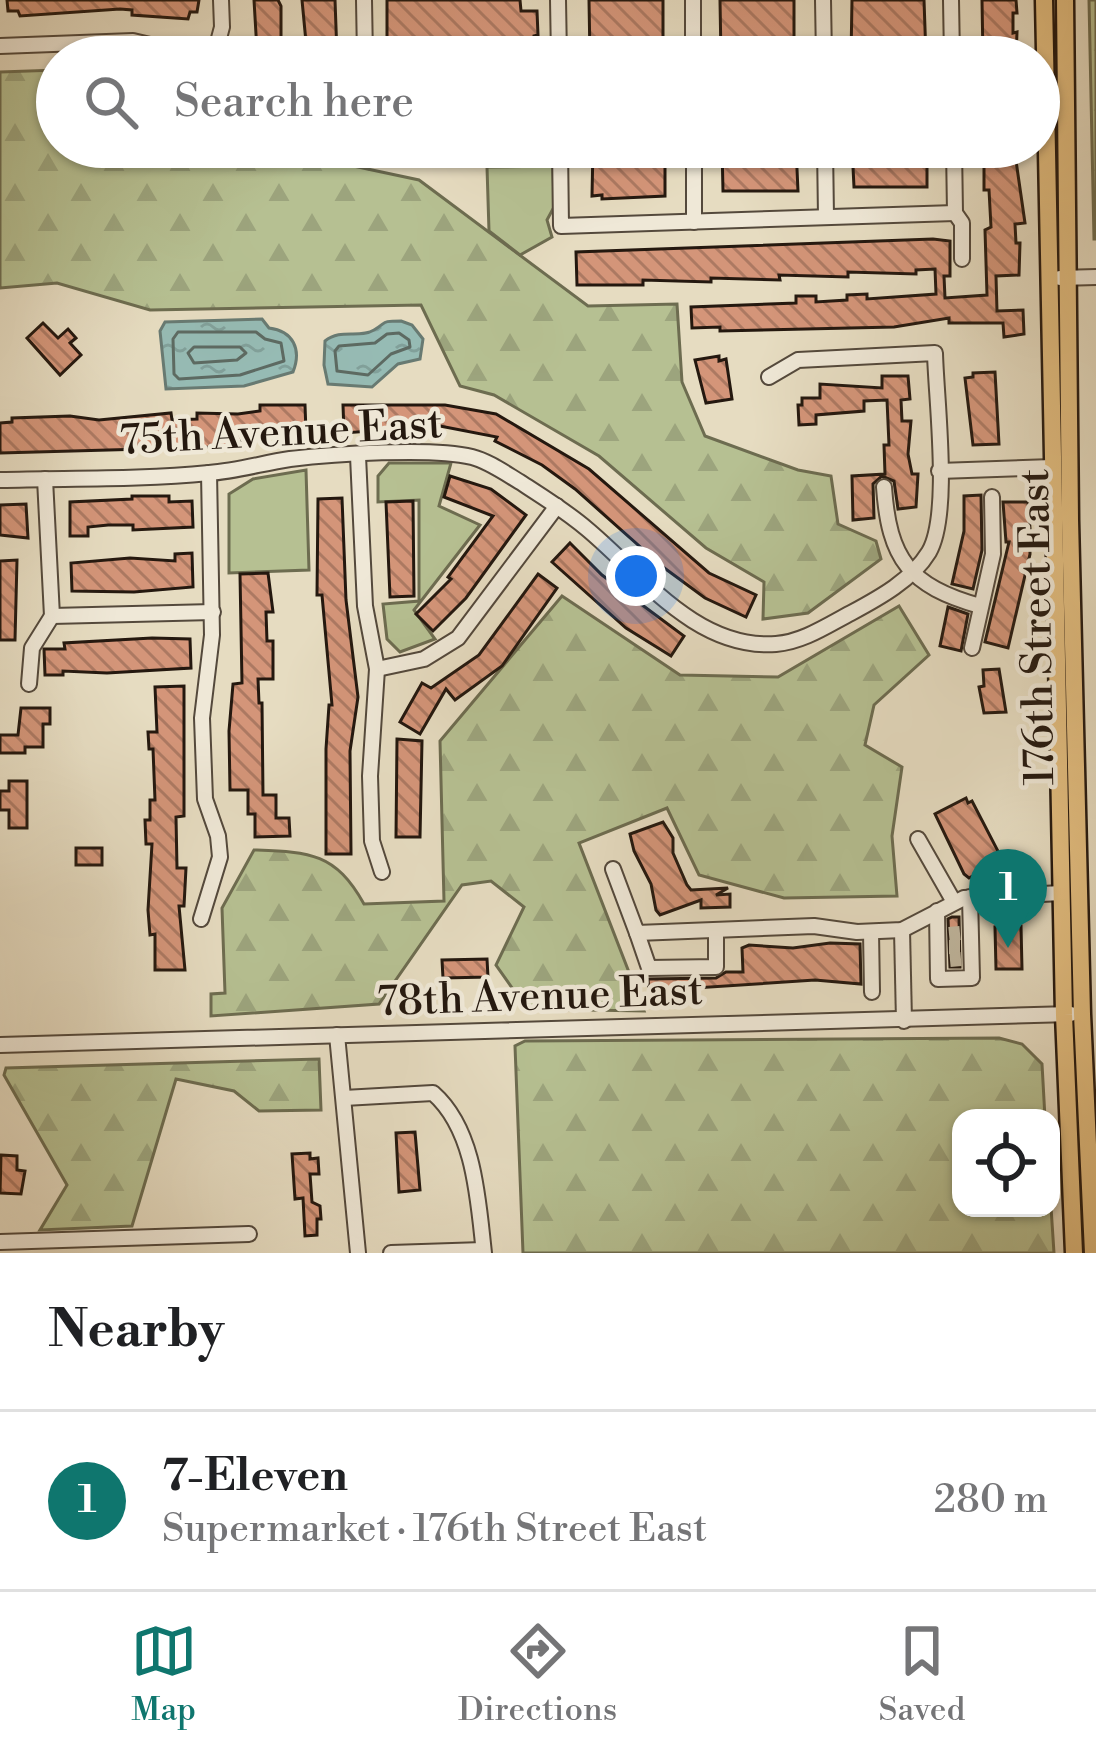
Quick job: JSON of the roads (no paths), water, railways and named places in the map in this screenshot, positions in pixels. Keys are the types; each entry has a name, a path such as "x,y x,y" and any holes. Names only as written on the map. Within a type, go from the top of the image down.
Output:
{"main road":[{"name":"176th Street East","path":"1043,36 1044,0"},
{"name":"176th Street East","path":"1065,0 1074,1253"},
{"name":"176th Street East","path":"1044,168 1062,893 1093,1253"},
{"path":"1052,467 1062,476 1070,520"}],"street":[{"path":"220,36 221,0"},
{"path":"364,0 365,36"},
{"path":"558,0 559,36"},
{"path":"693,0 693,36"},
{"path":"824,0 824,36"},
{"path":"951,0 952,36"},
{"path":"0,46 36,45"},
{"path":"560,168 561,226 955,213"},
{"path":"694,168 694,222"},
{"path":"825,168 826,218"},
{"path":"954,168 962,259"},
{"path":"1048,278 1096,277"},
{"name":"75th Avenue East","path":"0,480 209,473 290,459 446,452 477,458 557,506 589,530 649,589 704,626 749,643 778,644 809,635 880,597 910,574 929,551 936,531 939,470 934,353 798,360 770,376"},
{"path":"358,456 365,606 376,669 372,841 382,872"},
{"path":"939,470 1052,467"},
{"path":"201,919 220,857 205,799 202,718 213,612 209,473"},
{"path":"29,684 32,648 52,616 45,478"},
{"path":"884,487 887,527 910,574 933,589 980,606"},
{"path":"972,648 993,554 992,497"},
{"path":"376,669 424,659 458,638 557,506"},
{"path":"52,616 213,612"},
{"path":"918,839 954,902"},
{"path":"614,869 649,968 716,967 716,930"},
{"path":"637,933 814,926 902,930 970,897 1062,893"},
{"path":"937,911 955,947 970,897"},
{"path":"902,930 904,1021"},
{"path":"871,932 872,992"},
{"name":"78th Avenue East","path":"0,1045 1073,1014"},
{"path":"337,1036 358,1253"},
{"path":"344,1098 433,1093 450,1108 477,1188 483,1251 391,1253"},
{"path":"0,1242 249,1234"}],"water":[{"path":"262,319 293,342 293,372 244,386 166,389 160,331 165,322"},
{"path":"401,321 412,325 423,339 420,359 398,364 372,387 328,384 325,341"}],"tunnel":[{"path":"949,934 960,933"},
{"path":"949,947 960,947"},
{"path":"950,960 961,959"}],"place":[{"name":"7-Eleven","path":"1008,948"}]}
